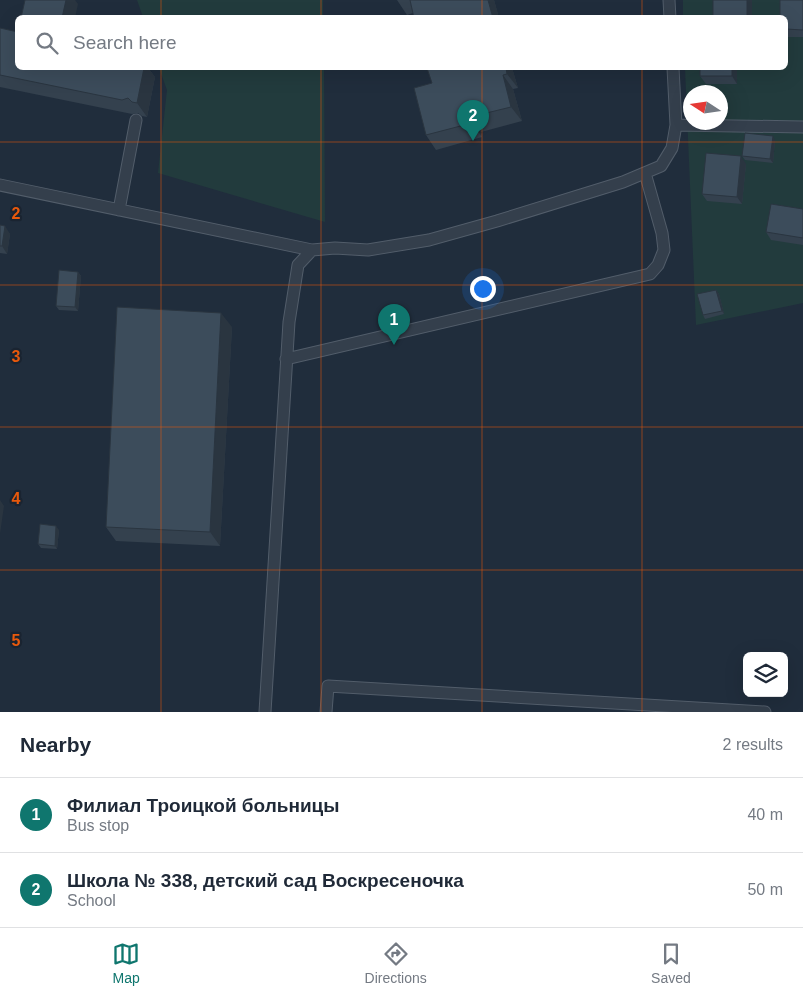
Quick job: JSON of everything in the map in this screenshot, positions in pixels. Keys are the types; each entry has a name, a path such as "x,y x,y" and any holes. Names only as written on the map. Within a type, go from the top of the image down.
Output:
{"lane":[{"path":"669,0 670,15"},
{"path":"0,186 312,250 335,248 368,250 429,240 498,221 623,182 661,166 672,148 676,125 673,70"},
{"path":"119,210 136,120"},
{"path":"676,125 803,127"},
{"path":"286,359 650,274 658,265 664,250 662,232 645,173"},
{"path":"265,712 289,322 298,266 312,250"},
{"path":"326,712 328,686 765,712"}],"green space":[{"path":"137,0 323,0 323,15 142,15"},
{"path":"683,0 803,0 803,303 696,325 688,130 728,130 728,85 686,85 685,70 788,70 788,15 683,15"},
{"path":"160,70 324,70 325,222 158,173 167,90"}],"building":[{"path":"25,0 66,0 63,15 22,15"},
{"path":"410,0 488,0 492,15 413,15"},
{"path":"713,0 747,0 747,15 713,15"},
{"path":"780,0 803,0 803,30 788,29 788,15 780,15"},
{"path":"0,28 15,31 15,70 144,70 137,103 132,102 128,98 122,100 0,75"},
{"path":"428,70 506,70 507,74 503,75 511,107 470,117 472,123 426,135 414,88 432,83"},
{"path":"700,70 732,70 732,76 700,76"},
{"path":"745,133 773,136 770,159 742,156"},
{"path":"706,153 741,156 737,197 702,194"},
{"path":"771,204 803,209 803,238 766,232"},
{"path":"0,225 5,226 2,246 0,246"},
{"path":"59,270 78,272 75,307 56,306"},
{"path":"716,290 722,311 703,315 697,294"},
{"path":"117,307 221,313 210,532 106,527"},
{"path":"40,524 56,526 55,546 38,544"}],"place":[{"name":"Школа № 338, детский сад Воскресеночка","path":"473,141"},
{"name":"Филиал Троицкой больницы","path":"394,345"}]}
